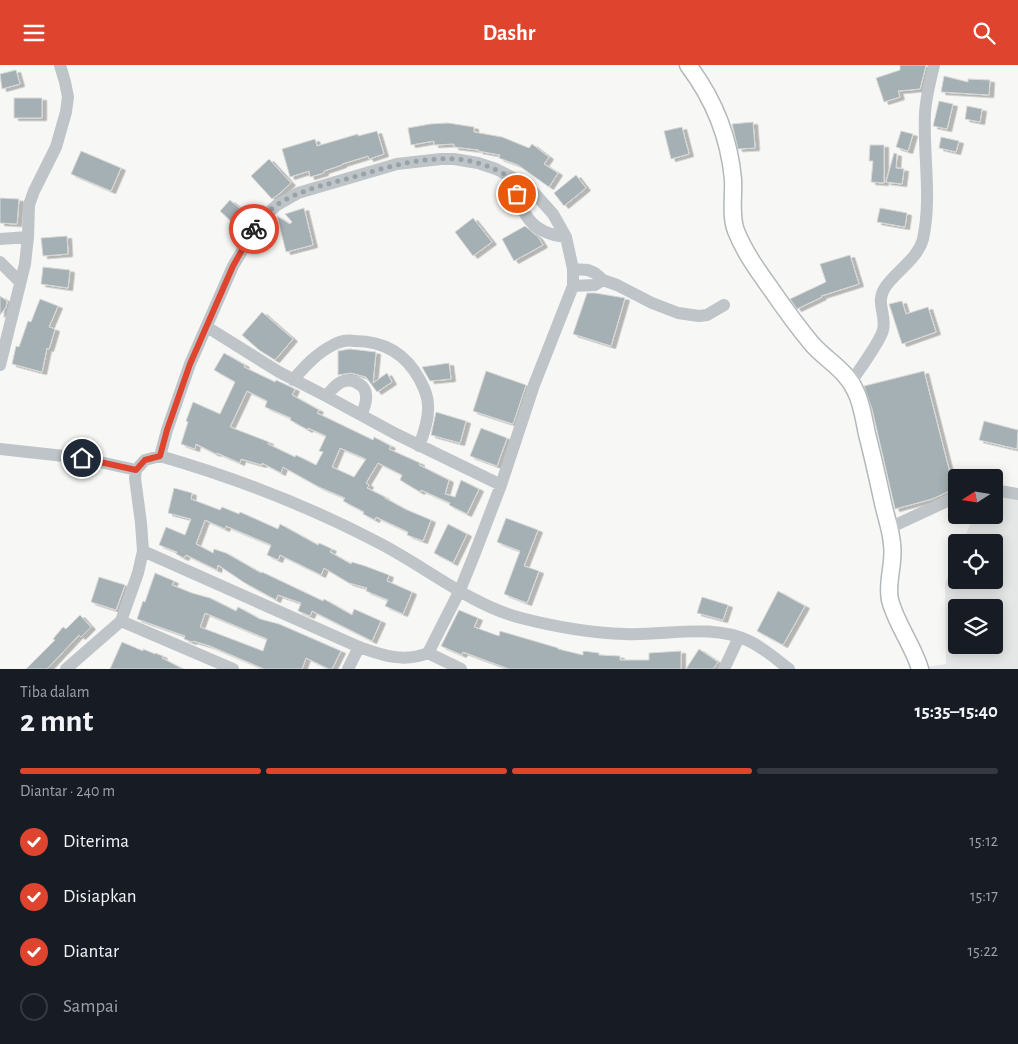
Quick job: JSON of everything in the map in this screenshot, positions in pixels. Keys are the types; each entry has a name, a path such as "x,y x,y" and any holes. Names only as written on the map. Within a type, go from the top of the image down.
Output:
{"main road":[{"path":"688,65 699,79 711,100 722,127 733,180 734,224 744,248 783,306 812,344 845,373 856,392 892,544 893,562 889,583 890,598 894,614 912,647 920,669"}],"street":[{"path":"0,365 28,252 29,205 38,182 56,147 66,112 68,97 66,82 60,65"},
{"path":"851,381 882,333 884,321 880,307 882,293 886,286 916,254 922,238 928,175 925,111 934,65"},
{"path":"143,551 358,647 393,658 415,658 428,653 460,590 500,485 534,385 573,286 573,269 566,237 559,223 541,199 527,185 496,169 459,159 397,164 298,193 277,205 260,219 233,266 190,364 160,456"},
{"path":"516,180 520,207 527,217 542,231 566,237"},
{"path":"0,239 28,237"},
{"path":"0,262 20,282"},
{"path":"573,269 588,270 599,275 603,280 678,313 699,316 707,315 724,305"},
{"path":"573,286 596,285 603,280"},
{"path":"207,327 293,380 500,485"},
{"path":"293,380 321,352 334,344 346,341 363,341 380,343 392,349 413,370 426,391 428,419 419,445"},
{"path":"326,396 339,383 347,380 360,384 365,390 367,397 362,415"},
{"path":"0,449 82,458 136,470"},
{"path":"66,669 121,621 138,573 143,551 135,478 136,470 145,460 160,456 237,481 348,526 500,612 561,628 588,632 627,635 710,633 739,637 758,645 789,669"},
{"path":"1003,492 1018,494"},
{"path":"889,528 948,501"},
{"path":"121,621 233,669"},
{"path":"724,669 739,637"},
{"path":"348,669 358,647"},
{"path":"428,653 461,669"}],"shaded area":[{"path":"1003,496 1018,500 1018,669 927,669 927,667 946,664 945,583 948,576 948,589 1003,589 1003,534 966,534 970,524 1003,524"}],"building":[{"path":"900,65 926,65 920,89 898,91 900,97 884,102 876,78 900,70"},
{"path":"16,70 20,84 2,89 0,74"},
{"path":"944,76 968,82 968,79 990,80 989,95 941,92"},
{"path":"14,98 42,98 42,118 14,118"},
{"path":"939,101 953,104 947,129 933,126"},
{"path":"967,106 982,109 980,122 965,119"},
{"path":"753,122 755,148 738,149 732,124"},
{"path":"448,123 474,127 474,132 502,137 529,148 532,144 549,157 544,164 558,173 549,187 518,165 499,158 500,155 454,147 454,144 434,145 434,141 411,145 408,128"},
{"path":"682,127 689,154 671,159 664,131"},
{"path":"377,131 384,154 369,159 368,156 342,164 324,171 324,173 310,177 309,171 290,177 282,149 315,139 317,146 358,134 358,136"},
{"path":"901,131 913,134 908,151 896,147"},
{"path":"941,137 959,141 956,152 939,148"},
{"path":"870,145 884,145 884,183 871,182 873,161 869,161"},
{"path":"81,151 121,168 111,191 71,174"},
{"path":"894,153 897,154 896,168 904,169 902,184 886,182"},
{"path":"269,159 291,183 272,199 251,176"},
{"path":"576,175 586,188 564,206 554,193"},
{"path":"0,198 19,199 17,224 0,223"},
{"path":"230,200 245,213 235,225 220,211"},
{"path":"304,208 313,245 286,252 277,216 290,224 292,222 285,214"},
{"path":"880,208 907,213 905,227 877,222"},
{"path":"473,218 492,242 473,256 455,232"},
{"path":"525,226 538,237 543,245 514,261 502,239"},
{"path":"67,236 68,254 43,256 41,238"},
{"path":"850,255 859,284 821,296 797,309 790,299 826,282 820,264"},
{"path":"43,267 70,270 68,288 41,284"},
{"path":"587,293 625,298 611,346 573,334"},
{"path":"0,296 7,301 6,307 0,315"},
{"path":"40,299 58,306 49,327 55,329 49,349 47,348 42,372 12,364 16,346 19,347 28,321 31,322"},
{"path":"902,301 906,314 928,307 936,332 902,344 889,304"},
{"path":"262,312 293,339 275,360 259,350 242,335"},
{"path":"350,349 376,352 373,383 387,373 392,382 377,392 366,377 351,373 338,375 338,351"},
{"path":"224,353 245,365 244,367 295,389 292,395 319,410 317,413 373,440 374,437 391,446 389,449 420,463 419,465 449,480 445,494 455,497 461,480 479,489 467,514 449,505 450,503 421,490 420,492 400,480 402,475 378,463 366,483 369,485 367,488 405,509 431,520 423,541 407,535 408,532 376,517 375,520 363,514 364,512 343,501 345,498 319,487 283,467 281,473 262,463 262,465 241,459 240,463 196,444 195,449 181,444 188,422 186,421 193,402 220,414 235,382 214,370","holes":["247,391 267,401 265,407 291,418 290,420 308,430 308,428 326,436 319,451 323,452 316,465 268,444 269,442 230,427","340,448 366,459 354,477 332,467"]},
{"path":"449,363 451,379 430,381 422,367"},
{"path":"486,371 526,385 513,424 473,411"},
{"path":"924,371 949,469 948,492 932,499 895,509 872,409 864,386"},
{"path":"436,412 466,421 460,443 431,435"},
{"path":"984,421 1018,430 1017,449 979,440"},
{"path":"481,428 507,438 497,466 470,456"},
{"path":"174,488 192,493 191,499 220,510 222,507 239,514 240,512 278,529 280,524 318,545 319,543 332,549 330,552 351,564 352,562 389,575 387,581 412,592 403,614 385,606 388,600 366,591 367,588 349,583 324,568 321,575 280,555 278,560 267,555 271,545 226,526 225,529 205,520 196,544 213,553 214,549 226,553 261,573 323,601 324,599 352,615 354,609 381,621 372,641 312,611 310,616 298,611 301,603 278,595 276,600 218,565 217,570 186,555 184,558 176,554 177,552 159,545 166,527 185,535 191,519 168,513"},
{"path":"506,518 538,530 524,566 539,571 527,603 504,594 520,551 497,542"},
{"path":"448,524 467,534 453,563 434,553"},
{"path":"155,573 174,581 172,585 210,598 236,611 238,607 260,619 279,624 341,651 332,669 306,658 302,669 264,669 210,646 184,639 185,636 137,619 143,601 145,602","holes":["205,613 267,639 263,651 200,627"]},
{"path":"99,577 125,585 116,610 91,602"},
{"path":"778,591 805,606 783,645 757,631"},
{"path":"702,597 728,605 723,620 697,613"},
{"path":"459,610 478,618 474,627 499,636 500,631 583,655 583,651 599,653 599,655 620,656 620,660 649,660 649,653 681,651 681,669 509,669 463,652 462,655 441,646"},
{"path":"80,615 91,627 81,637 79,635 47,669 26,669 55,640 53,639 63,627 66,629"},
{"path":"122,642 143,651 143,649 163,656 162,658 183,669 110,669"},
{"path":"699,649 718,662 713,669 686,669"}],"way so far":[{"path":"254,229 260,219 277,205 298,193 397,164 424,160 464,160 496,169 516,180 517,194"}],"route":[{"path":"82,458 136,470 145,460 160,456 190,364 233,266 254,229"}]}
